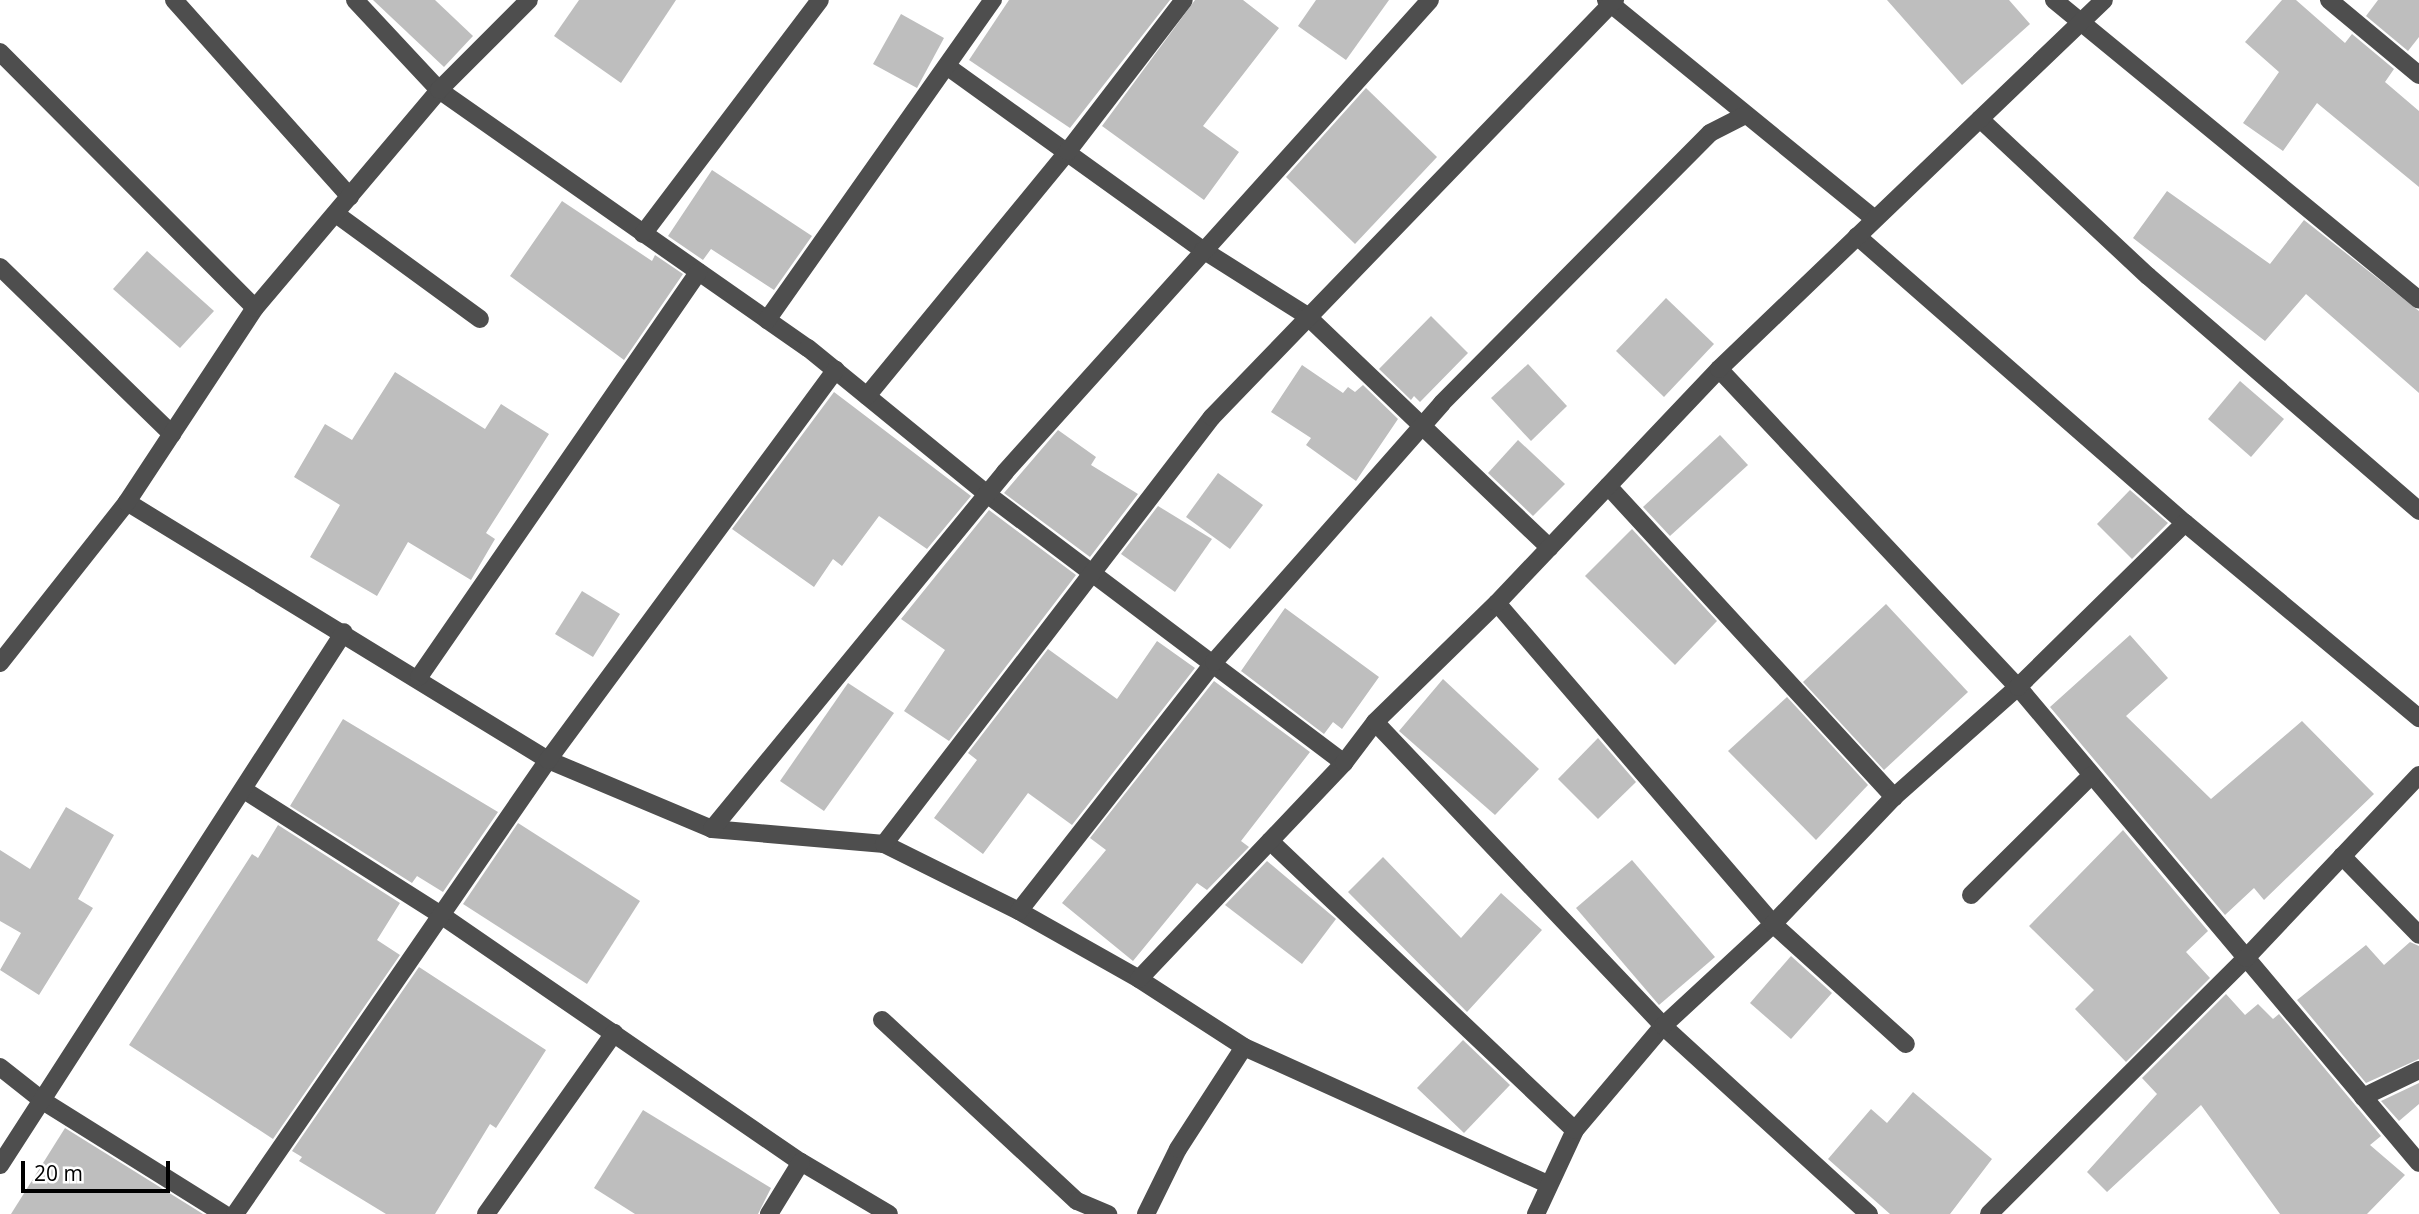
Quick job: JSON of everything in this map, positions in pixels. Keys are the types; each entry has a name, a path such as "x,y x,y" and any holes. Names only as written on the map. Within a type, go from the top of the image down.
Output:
{"street":[{"path":"174,0 349,197"},
{"path":"355,0 439,90 836,370 987,494 1345,763"},
{"path":"0,663 127,502 255,308 439,90 529,0"},
{"path":"643,234 820,0"},
{"path":"767,320 993,0"},
{"path":"867,397 1068,151 1184,0"},
{"path":"712,829 987,494 1430,0"},
{"path":"2054,0 2419,300"},
{"path":"1139,979 1345,763 1375,722 1497,603 1719,369 1873,218 2104,0"},
{"path":"2329,0 2419,75"},
{"path":"884,844 1212,417 1306,315 1611,1 1744,116 1873,218"},
{"path":"0,52 255,308"},
{"path":"948,67 1203,250 1306,315 1550,548"},
{"path":"1019,911 1214,662 1421,426 1710,133 1744,116"},
{"path":"1980,118 2148,276 2419,511"},
{"path":"336,214 480,319"},
{"path":"1857,236 2185,523 2419,718"},
{"path":"0,267 173,434"},
{"path":"419,677 698,272"},
{"path":"1719,369 2018,687 2419,1163"},
{"path":"235,1214 548,760 836,370"},
{"path":"1608,486 1894,797"},
{"path":"127,502 419,677 548,760 712,829 884,844 1019,911 1139,979 1244,1047 1547,1184"},
{"path":"1536,1214 1547,1184 1575,1130 1663,1026 1773,923 1894,797 2018,687 2185,523"},
{"path":"1497,603 1773,923 1906,1044"},
{"path":"0,1165 344,632"},
{"path":"1375,722 1663,1026 1869,1214"},
{"path":"1971,895 2092,775"},
{"path":"1989,1214 2246,958 2419,775"},
{"path":"244,790 441,915 801,1162 889,1214"},
{"path":"1270,841 1575,1130"},
{"path":"2342,856 2419,934"},
{"path":"882,1020 1077,1201 1108,1214"},
{"path":"486,1214 614,1033"},
{"path":"1146,1214 1178,1149 1244,1047"},
{"path":"0,1067 43,1101 224,1214"},
{"path":"2363,1097 2419,1070"},
{"path":"769,1214 801,1162"}],"building":[{"path":"373,0 435,0 473,36 444,67"},
{"path":"579,0 676,0 621,83 554,36"},
{"path":"1009,0 1170,0 1070,128 969,60"},
{"path":"1195,0 1243,0 1279,28 1203,126 1239,152 1204,200 1102,126"},
{"path":"1316,0 1389,0 1346,60 1298,26"},
{"path":"1887,0 2009,0 2030,24 1962,85"},
{"path":"2282,0 2296,0 2345,43 2352,34 2394,69 2385,82 2419,111 2419,187 2317,103 2283,151 2243,123 2279,72 2245,42"},
{"path":"2378,0 2419,0 2419,37 2408,51 2366,16"},
{"path":"901,14 944,38 917,88 873,64"},
{"path":"1366,88 1437,157 1355,244 1286,177"},
{"path":"712,170 812,236 774,290 711,249 703,260 668,236"},
{"path":"2167,191 2270,264 2304,220 2419,311 2419,393 2306,294 2265,341 2133,238"},
{"path":"562,201 652,261 655,255 683,274 624,360 510,276"},
{"path":"147,251 214,311 180,348 113,289"},
{"path":"1666,298 1714,344 1664,397 1616,351"},
{"path":"1431,316 1468,353 1420,402 1414,396 1411,400 1379,369"},
{"path":"1528,364 1567,406 1531,441 1491,398"},
{"path":"1302,365 1343,393 1348,387 1355,392 1363,385 1398,419 1356,481 1306,445 1311,438 1271,412"},
{"path":"395,372 485,429 501,404 549,434 486,533 495,539 471,580 408,542 377,596 310,557 340,505 294,477 325,424 352,440"},
{"path":"2240,381 2284,419 2251,457 2208,419"},
{"path":"834,392 971,496 927,549 879,516 842,566 833,559 814,587 732,529"},
{"path":"1058,430 1096,457 1091,465 1138,494 1090,557 1004,493"},
{"path":"1720,435 1748,465 1670,536 1643,507"},
{"path":"1518,440 1565,484 1533,516 1488,473"},
{"path":"1218,473 1263,505 1230,549 1186,517"},
{"path":"2130,490 2168,523 2132,559 2097,524"},
{"path":"1158,506 1212,539 1175,592 1121,554"},
{"path":"989,510 1076,575 949,741 904,711 945,650 901,619"},
{"path":"1632,529 1717,621 1675,665 1585,576"},
{"path":"582,591 620,614 593,657 555,634"},
{"path":"1886,604 1968,692 1884,770 1803,682"},
{"path":"1285,608 1379,677 1342,729 1333,722 1324,734 1241,671"},
{"path":"2130,635 2168,678 2126,716 2211,799 2302,721 2374,794 2264,900 2254,888 2225,915 2050,707"},
{"path":"1157,641 1195,668 1072,825 1028,793 983,854 934,818 977,760 968,753 1048,649 1117,699"},
{"path":"1443,679 1539,769 1495,815 1399,731"},
{"path":"1214,681 1310,752 1241,841 1249,847 1207,890 1197,883 1133,961 1062,903 1106,850 1090,838"},
{"path":"848,683 894,713 824,811 780,781"},
{"path":"1787,697 1868,785 1816,840 1728,751"},
{"path":"343,719 498,812 443,892 417,876 412,883 290,806"},
{"path":"1598,738 1636,782 1598,819 1558,779"},
{"path":"66,807 114,835 78,899 93,908 39,995 0,970 21,933 0,921 0,850 30,869"},
{"path":"518,823 640,901 587,984 463,904"},
{"path":"278,825 400,903 377,940 400,955 273,1139 129,1045 252,854 258,858"},
{"path":"2123,830 2208,931 2186,952 2210,978 2126,1062 2075,1009 2094,990 2029,926"},
{"path":"1383,857 1461,938 1501,893 1542,930 1467,1012 1348,892"},
{"path":"1632,860 1715,957 1659,1005 1576,908"},
{"path":"1267,861 1336,919 1302,964 1225,905"},
{"path":"2410,942 2419,946 2419,1059 2366,1083 2297,1000 2366,945 2384,965"},
{"path":"1791,956 1832,993 1791,1039 1750,1003"},
{"path":"419,967 546,1050 496,1128 490,1124 435,1214 386,1214 299,1161 302,1157 292,1151"},
{"path":"2226,994 2245,1015 2258,1004 2273,1019 2279,1014 2381,1136 2370,1145 2405,1175 2367,1214 2280,1214 2201,1105 2107,1192 2087,1172 2157,1094 2142,1078"},
{"path":"1463,1040 1510,1085 1464,1133 1417,1088"},
{"path":"2419,1083 2419,1104 2399,1121 2381,1101"},
{"path":"1913,1092 1992,1159 1950,1214 1890,1214 1828,1159 1871,1109 1887,1123"},
{"path":"643,1110 771,1188 758,1214 635,1214 594,1188"},
{"path":"65,1128 203,1214 11,1214"}]}
